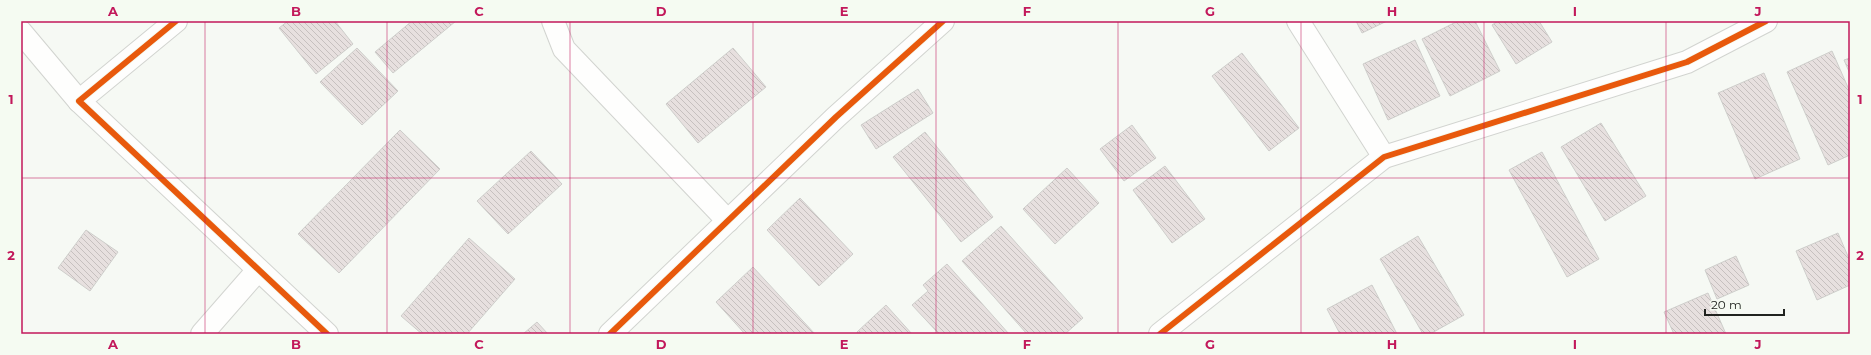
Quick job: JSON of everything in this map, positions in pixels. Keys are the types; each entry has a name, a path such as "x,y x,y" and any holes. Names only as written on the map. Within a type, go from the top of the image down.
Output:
{"street":[{"path":"79,101 176,21"},
{"path":"553,21 564,49 728,221"},
{"path":"1298,21 1384,158"},
{"path":"1160,334 1384,158 1687,62 1766,21"},
{"path":"610,334 935,24"},
{"path":"21,32 79,101 327,334"},
{"path":"202,334 258,270"}],"building":[{"path":"288,21 335,21 353,44 316,74 279,28"},
{"path":"412,21 456,21 393,73 375,52"},
{"path":"1356,21 1387,21 1362,33"},
{"path":"1458,21 1475,21 1500,71 1450,96 1422,39"},
{"path":"1498,21 1539,21 1552,42 1516,64 1492,25"},
{"path":"1415,40 1440,96 1388,120 1363,64"},
{"path":"357,48 398,91 362,125 320,82"},
{"path":"733,48 766,87 698,143 666,104"},
{"path":"1832,51 1850,92 1850,155 1828,165 1787,72"},
{"path":"1242,53 1299,128 1269,151 1212,76"},
{"path":"1850,58 1850,74 1844,60"},
{"path":"1764,73 1800,159 1755,179 1718,93"},
{"path":"918,89 933,113 876,149 861,125"},
{"path":"1601,123 1646,196 1605,221 1561,147"},
{"path":"1132,125 1156,158 1124,181 1100,149"},
{"path":"400,130 440,169 339,273 298,234"},
{"path":"925,132 993,217 961,242 893,157"},
{"path":"531,151 562,184 508,234 477,201"},
{"path":"1542,152 1599,259 1567,277 1509,170"},
{"path":"1165,166 1205,219 1172,243 1133,190"},
{"path":"1067,168 1099,203 1055,244 1023,209"},
{"path":"800,198 853,254 819,286 767,230"},
{"path":"1001,226 1083,318 1065,334 1057,334 1055,332 1053,334 1027,334 962,261"},
{"path":"86,230 118,252 90,291 58,268"},
{"path":"1838,233 1850,261 1850,285 1817,300 1796,251"},
{"path":"1418,236 1464,315 1430,334 1423,334 1380,259"},
{"path":"469,238 515,279 467,334 422,334 401,316"},
{"path":"1736,256 1749,285 1717,299 1705,270"},
{"path":"947,264 1009,334 939,334 912,305 928,291 923,285"},
{"path":"753,267 815,334 745,334 716,302"},
{"path":"1372,285 1397,334 1340,334 1327,309"},
{"path":"1708,293 1726,334 1674,334 1664,312"},
{"path":"886,305 912,334 858,334 857,332"},
{"path":"537,322 548,334 523,334"}],"cycle path":[{"path":"176,21 79,101 327,334"},
{"path":"610,334 836,117 943,21"},
{"path":"1160,334 1384,157 1687,62 1766,21"}]}
